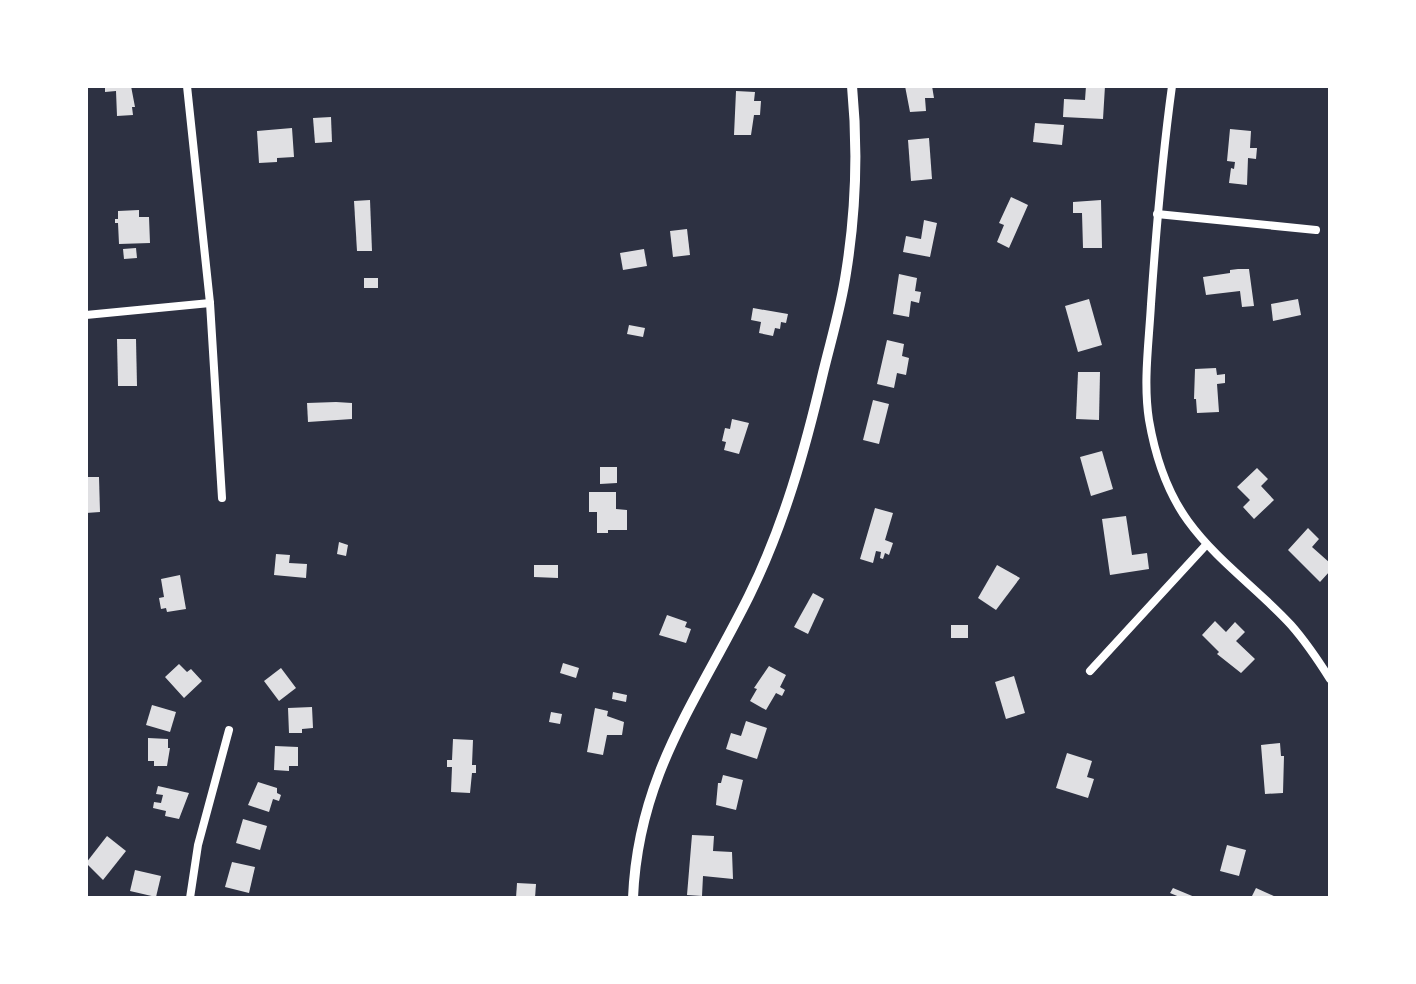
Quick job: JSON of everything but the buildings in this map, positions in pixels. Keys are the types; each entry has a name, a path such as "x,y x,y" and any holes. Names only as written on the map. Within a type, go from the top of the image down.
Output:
{"street":[{"path":"187,86 210,303 222,498"},
{"path":"633,898 642,830 657,776 673,737 749,596 784,516 808,439 846,275 855,199 856,122 852,86"},
{"path":"1172,86 1157,214 1147,371 1149,418 1157,455 1169,488 1206,545 1290,624 1330,679"},
{"path":"1157,214 1316,230"},
{"path":"86,315 210,303"},
{"path":"1090,671 1206,545"},
{"path":"190,898 198,845 229,730"}]}
